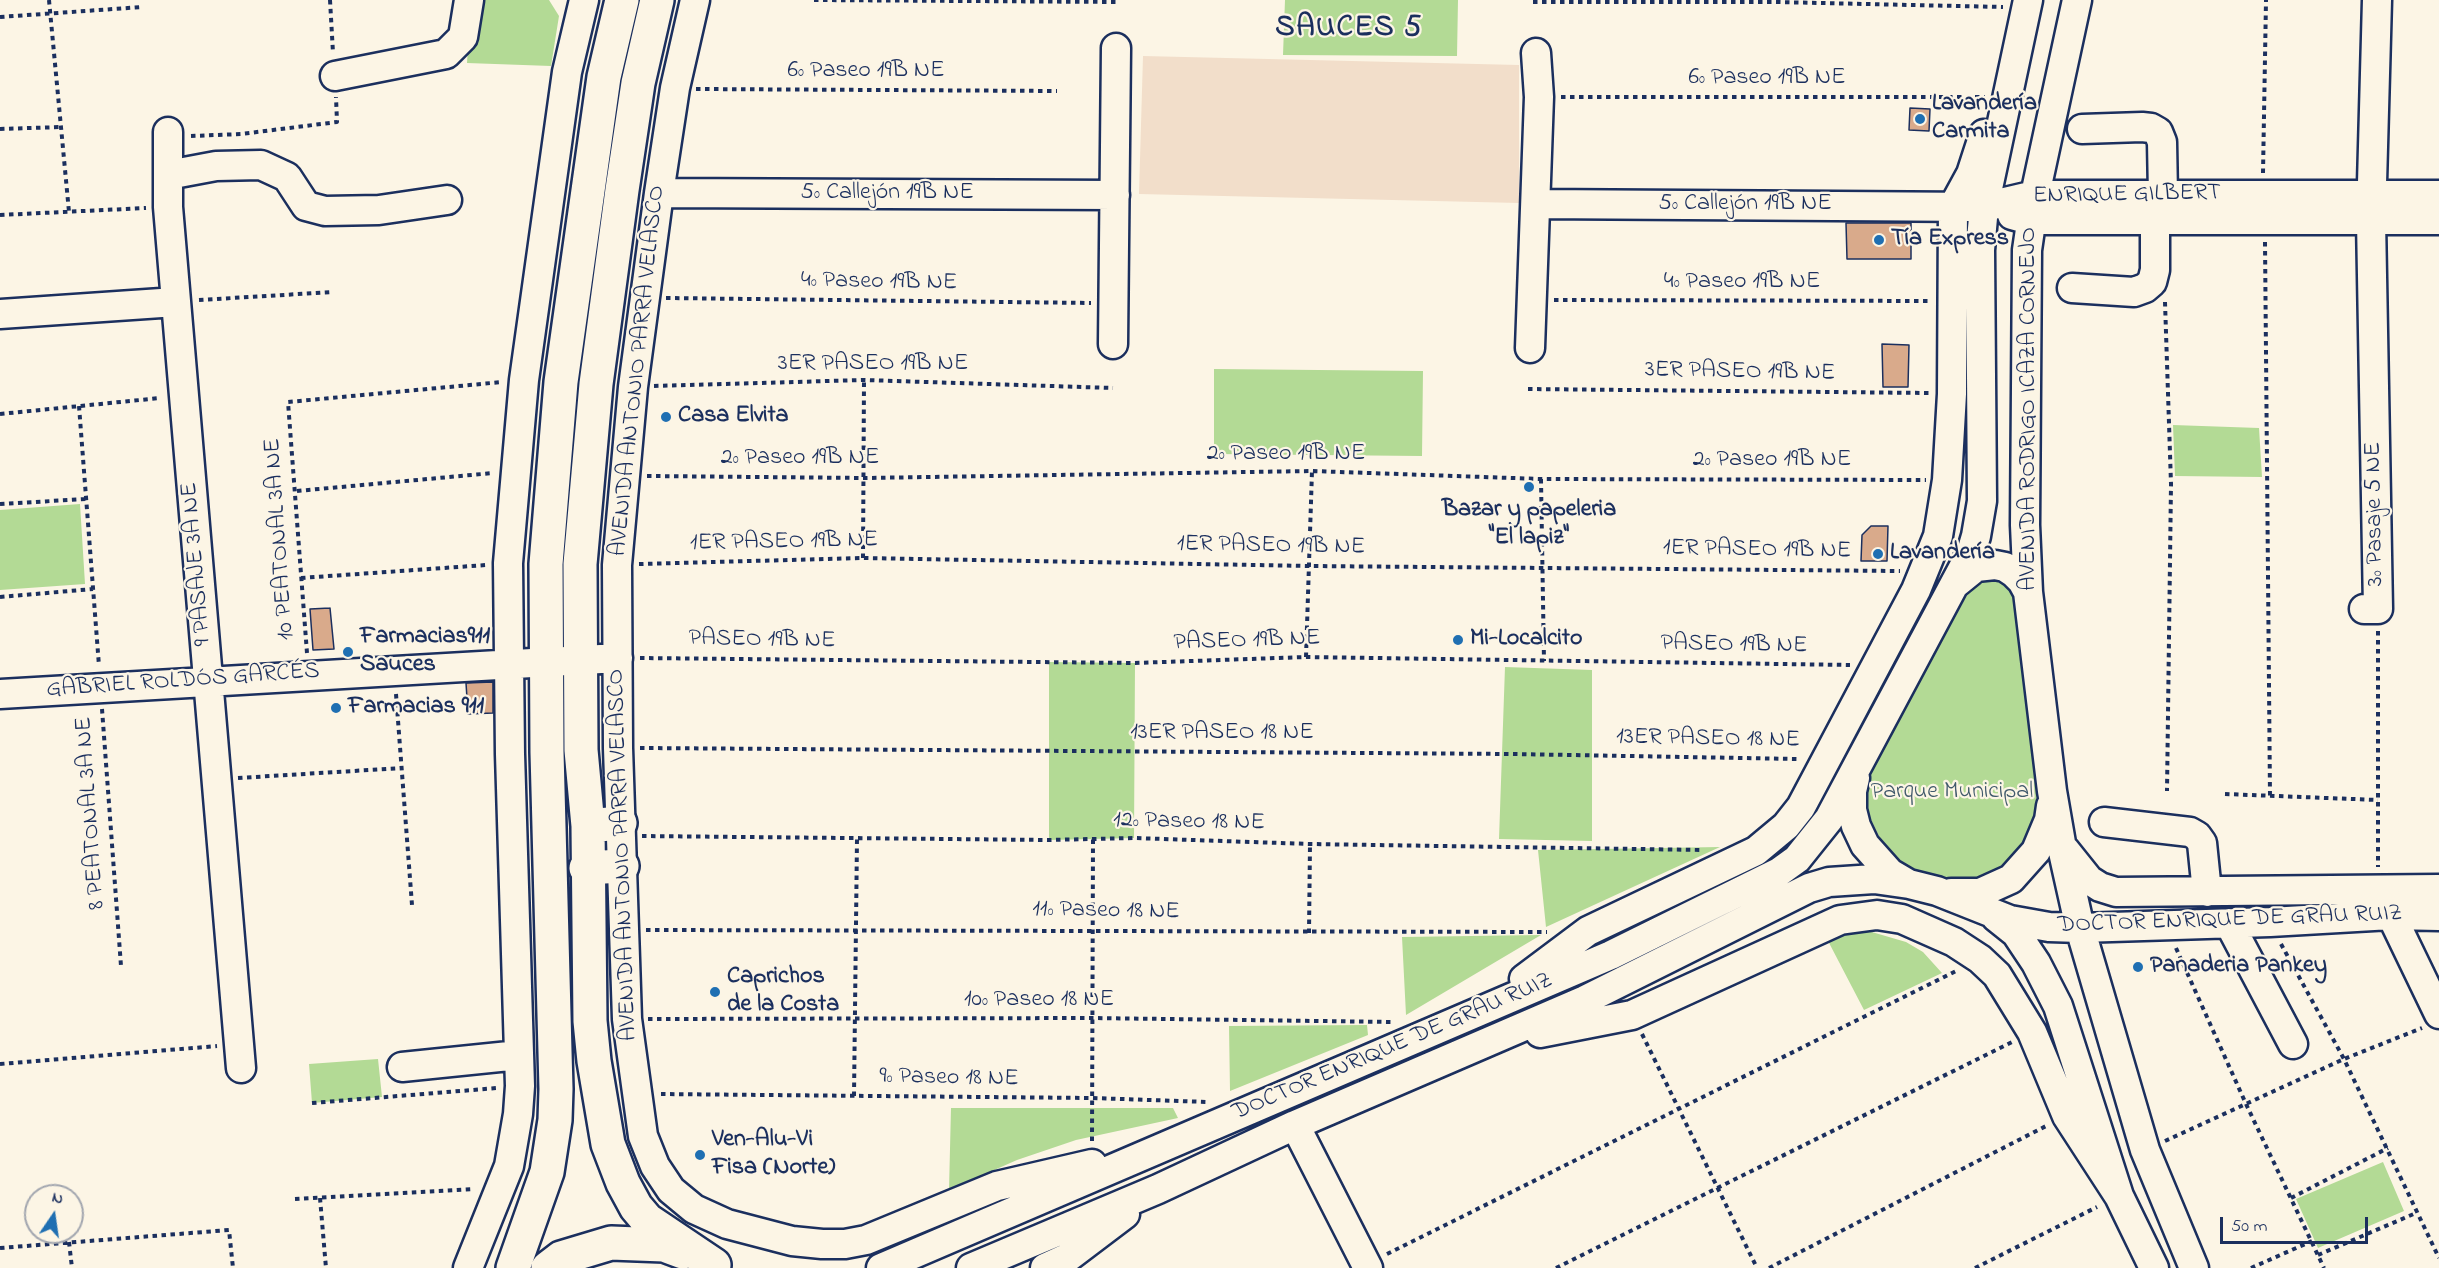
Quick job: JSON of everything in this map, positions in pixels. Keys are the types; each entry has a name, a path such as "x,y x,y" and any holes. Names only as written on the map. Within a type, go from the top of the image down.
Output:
{"main road":[{"path":"513,1268 547,1172 555,1120 546,564 560,393 587,188 604,77 622,0"},
{"name":"AVENIDA ANTONIO PARRA VELASCO","path":"657,0 638,83 596,384 580,564 582,750 588,826 586,868 590,1021 594,1061 608,1144 623,1184 636,1207 647,1220 716,1266"},
{"path":"586,868 621,842 588,826"},
{"path":"548,1268 561,1258 611,1243 664,1245 716,1266"}],"street":[{"path":"334,76 446,54 463,37 469,0"},
{"path":"468,1268 502,1187 514,1146 520,1086 508,563 524,380 549,210 541,187 584,0"},
{"name":"AVENIDA ANTONIO PARRA VELASCO","path":"695,0 675,88 659,193 633,387 617,565 618,748 627,1019 643,1136 655,1166 671,1191 694,1209 727,1224 792,1241 834,1244 866,1240 997,1186 1162,1149"},
{"name":"AVENIDA RODRIGO ICAZA CORNEJO","path":"2077,0 2032,207 2027,250 2025,525 2028,592 2052,791 2080,928 2145,1150 2194,1268"},
{"name":"3º Pasaje 5 NE","path":"2371,609 2371,207 2377,0"},
{"name":"AVENIDA RODRIGO ICAZA CORNEJO","path":"1857,767 1971,554 1983,501 1980,250 1984,207 2027,4"},
{"name":"AVENIDA RODRIGO ICAZA CORNEJO","path":"1486,1007 1588,932 1756,851 1786,826 1801,807 1877,666 1924,573 1938,536 1947,480 1952,394 1953,207 1971,174 1995,97 2018,46"},
{"path":"1113,344 1116,48"},
{"path":"1530,348 1537,204 1539,97 1536,52"},
{"path":"2072,288 2134,292 2145,288 2152,282 2155,270 2159,207 2162,142 2158,132 2142,127 2082,129"},
{"name":"9 PASAJE 3A NE","path":"168,134 168,207 240,1056"},
{"path":"168,175 216,166 261,165 287,177 306,206 325,211 379,210 447,200"},
{"path":"541,187 587,188"},
{"name":"5º Callejón 19B NE","path":"659,193 1115,195"},
{"name":"ENRIQUE GILBERT","path":"1984,207 2371,207 2439,195"},
{"name":"5º Callejón 19B NE","path":"1537,204 1984,207"},
{"name":"ENRIQUE GILBERT","path":"2371,207 2439,220"},
{"path":"0,314 176,302"},
{"path":"1955,585 1976,567 1995,565 2005,567 2014,573 2028,592"},
{"name":"GABRIEL ROLDÓS GARCÉS","path":"0,694 618,657"},
{"path":"1857,767 1852,791 1852,810 1856,826 1865,845 1877,860 1890,873 1909,884"},
{"name":"DOCTOR ENRIQUE DE GRAU RUIZ","path":"881,1268 1162,1149 1261,1103 1611,955 1779,872 1797,859 1816,837 1857,767"},
{"path":"1936,891 1980,893 2011,879 2024,867 2043,837 2049,820 2052,791"},
{"path":"2104,822 2190,832 2197,836 2202,843 2207,892"},
{"name":"DOCTOR ENRIQUE DE GRAU RUIZ","path":"2061,843 2080,872 2089,880 2116,892 2439,889"},
{"name":"DOCTOR ENRIQUE DE GRAU RUIZ","path":"971,1268 1158,1189 1295,1125 1586,1000 1809,888 1848,879 1874,879 1909,884 1936,891 2030,924 2080,928 2270,922 2391,915 2439,916"},
{"path":"2379,888 2434,1020"},
{"path":"1975,906 1995,916 2016,933 2036,963 2054,997 2119,1196 2154,1268"},
{"name":"DOCTOR ENRIQUE DE GRAU RUIZ","path":"1488,1043 1632,1015 1840,920 1877,915 1902,919 1954,942 1980,959 1997,975 2032,1032 2067,1116 2119,1196"},
{"path":"2229,923 2293,1044"},
{"path":"402,1067 519,1055"},
{"path":"1295,1125 1367,1266"},
{"path":"1045,1268 1067,1258 1158,1189"}],"path":[{"path":"49,0 69,212"},
{"path":"168,134 241,134 337,122 330,0"},
{"path":"814,0 1118,2"},
{"path":"2266,0 2264,207 2270,796"},
{"path":"1533,2 1775,1 2027,4"},
{"path":"0,17 142,7"},
{"name":"6º Paseo 19B NE","path":"675,88 1058,91"},
{"name":"6º Paseo 19B NE","path":"1539,97 1995,97"},
{"path":"0,129 61,127"},
{"path":"0,215 168,207"},
{"path":"176,302 333,292"},
{"name":"4º Paseo 19B NE","path":"645,298 1113,303"},
{"name":"4º Paseo 19B NE","path":"1532,300 1952,301"},
{"path":"2165,300 2171,484 2167,791"},
{"name":"10 PEATONAL 3A NE","path":"309,675 297,491 288,402 524,380"},
{"path":"863,558 864,380"},
{"name":"3ER PASEO 19B NE","path":"633,387 864,380 1113,388"},
{"name":"3ER PASEO 19B NE","path":"1528,389 1952,394"},
{"path":"0,414 184,396"},
{"name":"8 PEATONAL 3A NE","path":"79,406 121,966"},
{"path":"1306,657 1312,471"},
{"name":"2º Paseo 19B NE","path":"625,476 865,477 1312,471 1541,479 1947,480"},
{"path":"297,491 516,472"},
{"path":"1541,479 1544,662"},
{"path":"0,504 86,499"},
{"name":"1ER PASEO 19B NE","path":"617,565 863,558 1924,573"},
{"path":"301,578 508,563"},
{"path":"0,597 93,589"},
{"name":"3º Pasaje 5 NE","path":"2371,609 2379,888"},
{"name":"PASEO 19B NE","path":"618,657 1134,663 1306,657 1877,666"},
{"path":"395,669 412,905"},
{"name":"13ER PASEO 18 NE","path":"618,748 1513,754 1825,760"},
{"path":"216,780 402,768"},
{"path":"2225,794 2378,800"},
{"name":"12º Paseo 18 NE","path":"621,842 1134,838 1310,844 1709,850"},
{"path":"854,1096 857,839"},
{"path":"1092,1164 1093,839"},
{"path":"1309,933 1310,844"},
{"path":"2270,922 2344,1059 2439,1258"},
{"path":"2165,925 2324,1268"},
{"name":"11º Paseo 18 NE","path":"624,930 856,928 1309,933 1588,932"},
{"path":"1367,1266 1980,959"},
{"path":"1632,1015 1680,1108 1757,1268"},
{"name":"10º Paseo 18 NE","path":"627,1019 1091,1018 1405,1022"},
{"path":"2145,1150 2434,1020"},
{"path":"1556,1268 2032,1032"},
{"path":"0,1064 240,1056"},
{"path":"312,1102 520,1086"},
{"name":"9º Paseo 18 NE","path":"636,1094 1092,1098 1216,1102"},
{"path":"1769,1268 2067,1116"},
{"path":"2291,1198 2388,1148"},
{"path":"295,1199 502,1187"},
{"path":"1975,1268 2119,1196"},
{"path":"321,1198 326,1268"},
{"path":"2318,1255 2416,1213"},
{"path":"84,1241 229,1230 233,1268"},
{"path":"2252,1268 2312,1241"},
{"path":"0,1248 46,1244"},
{"path":"69,1244 72,1268"}],"shaded area":[{"path":"1143,56 1519,65 1519,203 1139,194"}],"green space":[{"path":"471,0 549,0 559,16 551,66 467,63"},
{"path":"1285,0 1458,0 1457,56 1283,55"},
{"path":"1214,369 1423,371 1422,456 1214,454"},
{"path":"2173,425 2259,428 2262,477 2175,476"},
{"path":"80,504 85,584 0,590 0,510"},
{"name":"Parque Municipal","path":"1981,580 2000,580 2010,587 2014,599 2038,804 2034,822 2009,863 1998,873 1968,883 1914,878 1884,846 1868,814 1864,801 1869,773 1889,729 1973,585"},
{"path":"1049,662 1135,663 1134,838 1049,840"},
{"path":"1505,667 1592,670 1592,841 1499,839"},
{"path":"1720,847 1546,927 1538,850"},
{"path":"1865,930 1906,942 1923,952 1942,973 1864,1010 1827,939 1851,931"},
{"path":"1541,935 1406,1015 1402,937"},
{"path":"1367,1025 1368,1035 1230,1091 1229,1026"},
{"path":"378,1059 382,1097 312,1103 309,1064"},
{"path":"951,1108 1173,1108 1178,1118 1076,1140 1017,1160 949,1190"},
{"path":"2383,1162 2404,1211 2318,1248 2296,1199"}],"building":[{"name":"Lavandería Carmita","path":"1910,108 1930,109 1929,131 1909,130"},
{"name":"Tía Express","path":"1846,223 1911,223 1911,259 1847,259"},
{"path":"1882,344 1909,345 1908,387 1883,387"},
{"path":"1871,526 1888,526 1887,561 1861,561 1862,535"},
{"path":"330,608 334,649 313,650 310,609"},
{"path":"493,682 493,713 468,714 466,683"}],"place":[{"name":"Lavandería Carmita","path":"1920,119"},
{"name":"Tía Express","path":"1879,240"},
{"name":"Casa Elvita","path":"666,417"},
{"name":"Bazar y papeleria \"El lapiz\"","path":"1529,487"},
{"name":"Lavandería","path":"1878,554"},
{"name":"Mi-Localcito","path":"1458,640"},
{"name":"Farmacias911 Sauces","path":"348,652"},
{"name":"Farmacias 911","path":"336,708"},
{"name":"Panaderia Pankey","path":"2138,967"},
{"name":"Caprichos de la Costa","path":"715,992"},
{"name":"Ven-Alu-Vi Fisa (Norte)","path":"700,1155"}],"district":[{"name":"SAUCES 5","path":"1349,30"}]}
